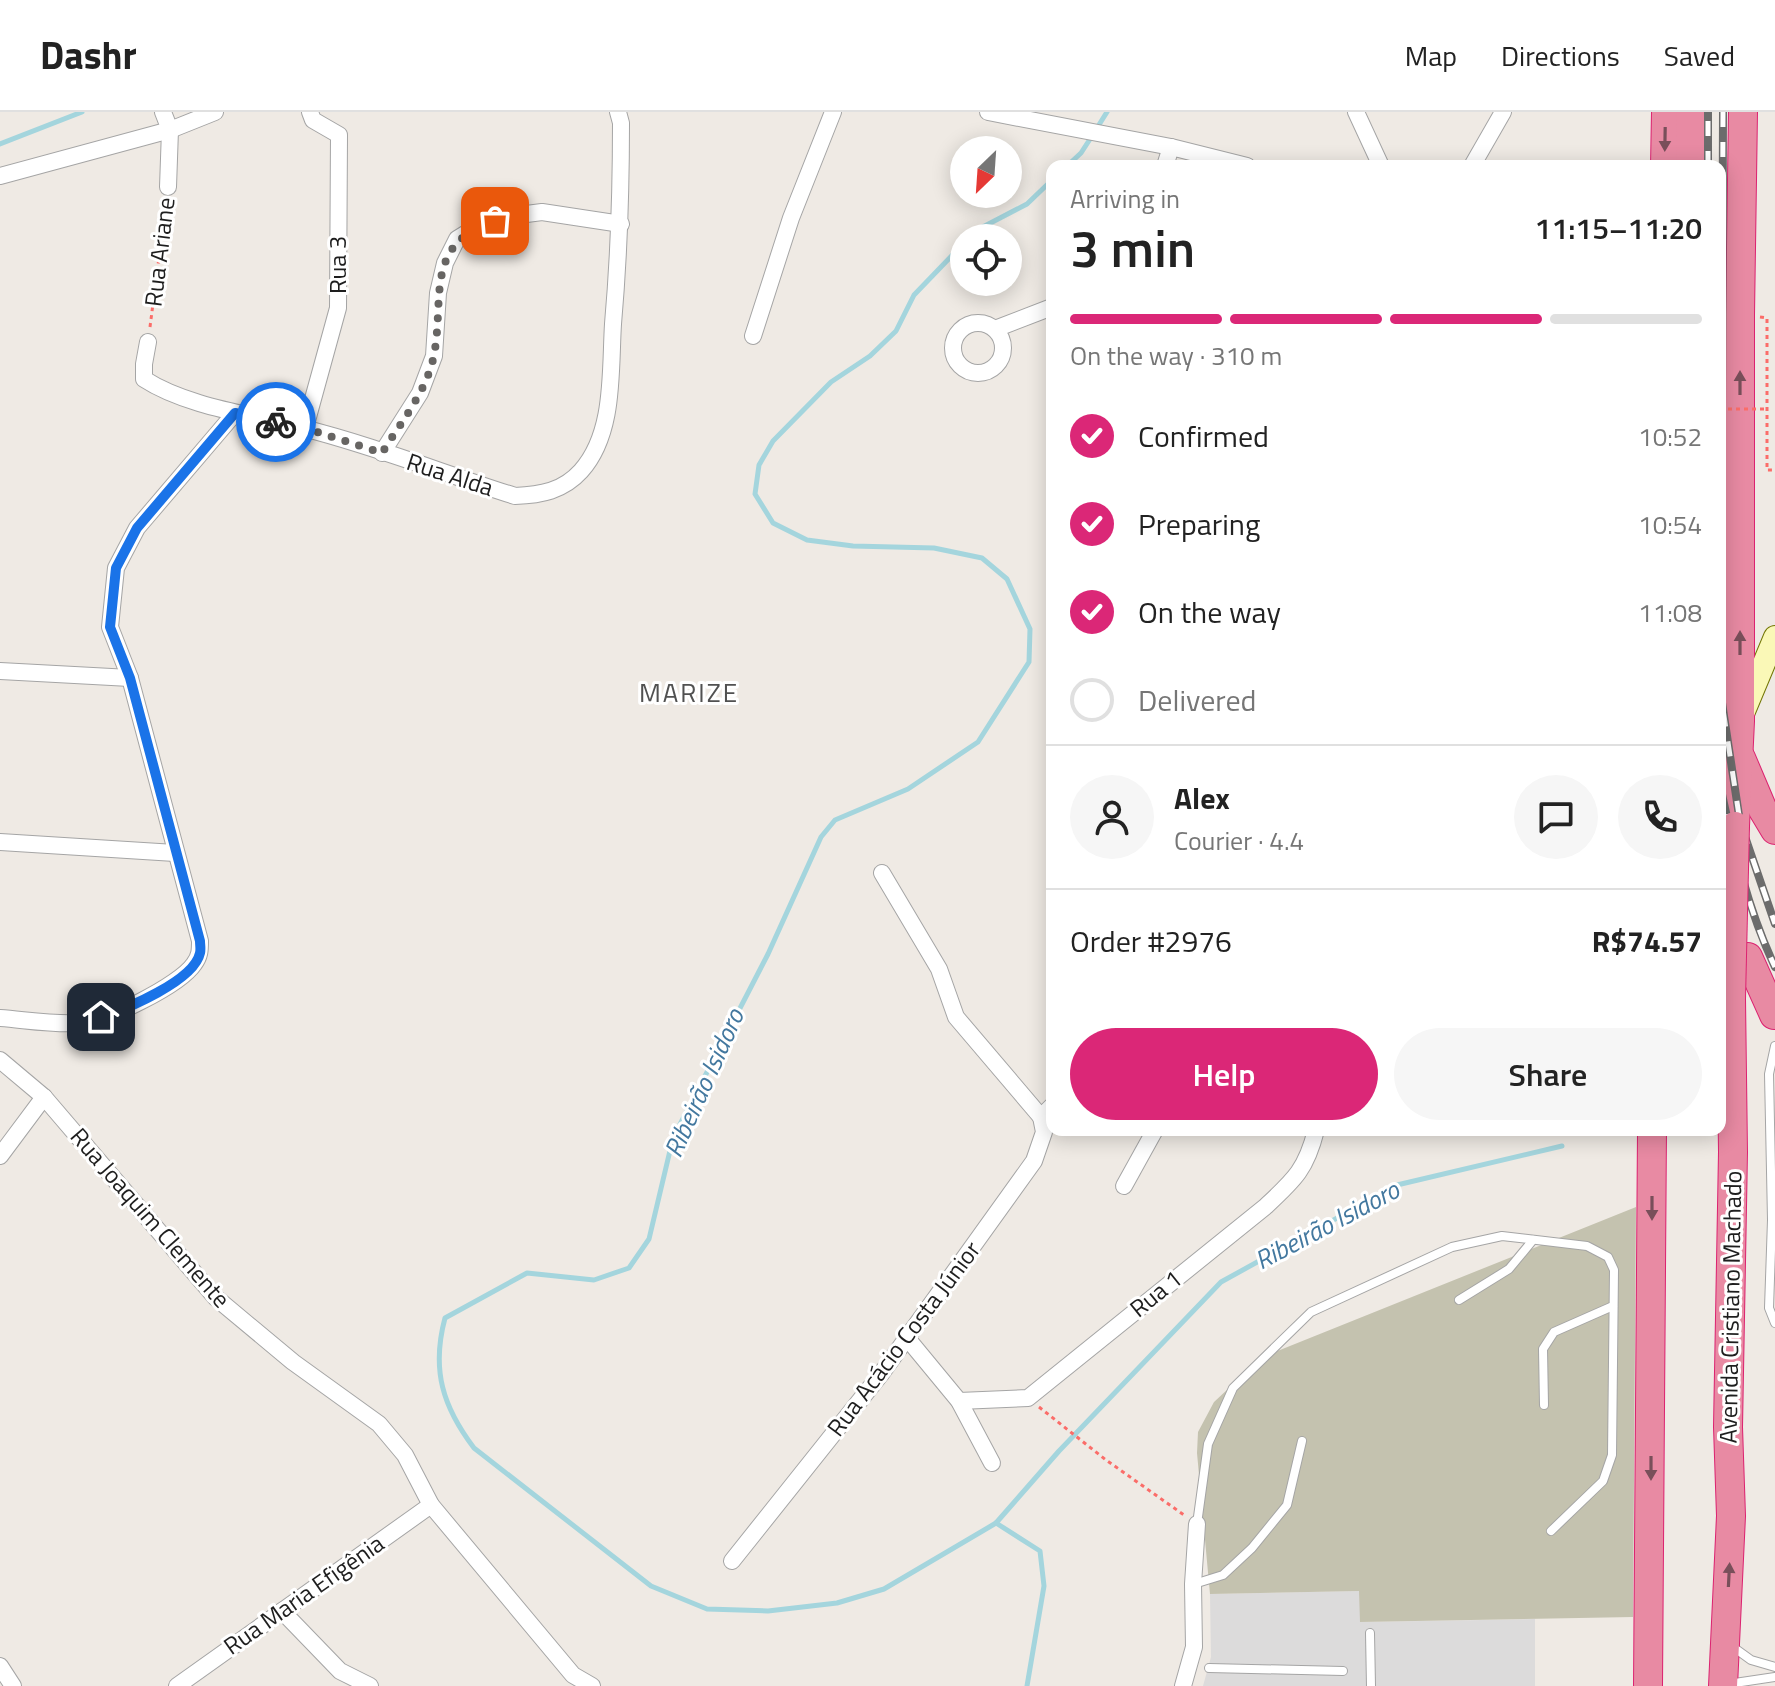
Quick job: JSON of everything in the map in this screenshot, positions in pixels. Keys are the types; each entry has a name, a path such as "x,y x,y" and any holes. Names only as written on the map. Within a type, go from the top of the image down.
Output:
{"highway":[{"path":"1665,160 1666,112"},
{"path":"1690,160 1691,112"},
{"name":"Avenida Cristiano Machado","path":"1723,1685 1731,1516 1728,1427 1733,1152 1731,999 1740,721 1743,112"},
{"path":"1738,753 1775,830"},
{"path":"1748,957 1774,1015"},
{"path":"1648,1686 1652,1136"}],"street":[{"name":"Rua Ariane","path":"163,112 170,130 168,187"},
{"path":"0,176 170,130 215,112"},
{"name":"Rua 3","path":"305,428 338,308 339,135 313,120 310,112"},
{"path":"382,453 420,393 434,356 438,293 445,263 457,239 478,226 511,216 542,212 621,224 621,123 618,112"},
{"path":"753,336 791,218 833,112"},
{"path":"988,112 1223,160"},
{"path":"1356,112 1378,160"},
{"path":"1475,160 1503,112"},
{"path":"1167,160 1171,147"},
{"name":"Rua Alda","path":"156,387 235,413 305,428 515,496 542,495 561,487 582,470 598,443 607,411 621,224"},
{"path":"995,329 1046,309"},
{"name":"Rua Ariane","path":"148,342 144,379 156,387"},
{"path":"0,1018 82,1023 120,1011 171,984 193,967 200,954 200,941 130,678 110,627 116,568 137,528 235,413"},
{"path":"1740,721 1775,637"},
{"path":"0,671 130,678"},
{"path":"0,842 175,853"},
{"path":"882,873 939,969 956,1017 1046,1111"},
{"name":"Rua Joaquim Clemente","path":"0,1060 44,1097 215,1297 293,1362 379,1424 405,1455 431,1505 573,1675 592,1686"},
{"path":"0,1156 44,1097"},
{"name":"Rua Acácio Costa Júnior","path":"732,1561 907,1338 1034,1161 1044,1132 1046,1111"},
{"path":"1124,1186 1152,1136"},
{"name":"Rua 1","path":"959,1401 1028,1398 1265,1207 1298,1176 1314,1136"},
{"path":"907,1338 959,1401 992,1463"},
{"name":"Rua Maria Efigênia","path":"177,1686 431,1505"},
{"path":"1183,1686 1194,1647 1193,1584 1197,1524"},
{"path":"282,1611 340,1671 370,1686"},
{"path":"0,1666 13,1686"},
{"path":"1190,1668 1209,1668"}],"lane":[{"path":"1775,1046 1769,1074 1773,1242 1769,1308 1775,1323"},
{"path":"1197,1524 1208,1444 1233,1388 1311,1312 1452,1247 1502,1236 1587,1246 1608,1257 1614,1270 1612,1455 1603,1481 1551,1531"},
{"path":"1459,1300 1509,1269 1533,1240"},
{"path":"1544,1405 1543,1349 1554,1332 1613,1306"},
{"path":"1193,1584 1223,1575 1252,1548 1287,1505 1302,1441"},
{"path":"1370,1633 1371,1686"},
{"path":"1726,1634 1735,1650 1751,1660 1775,1667"},
{"path":"1209,1668 1343,1671"},
{"path":"1723,1685 1775,1677"}],"path":[{"name":"Rua Ariane","path":"148,342 168,187"},
{"path":"1740,315 1767,318 1767,470 1775,470"},
{"path":"1726,409 1768,409"},
{"path":"1038,1406 1106,1460 1197,1524"}],"shaded area":[{"path":"1636,1207 1633,1617 1360,1622 1359,1591 1210,1594 1197,1453 1198,1432 1214,1402 1243,1375 1270,1354"},
{"path":"1360,1591 1361,1622 1535,1619 1535,1686 1203,1686 1211,1657 1210,1594"}],"waterway":[{"name":"Ribeirão Isidoro","path":"0,144 82,112"},
{"name":"Ribeirão Isidoro","path":"1097,128 1107,112"},
{"name":"Ribeirão Isidoro","path":"1073,160 1092,136"},
{"name":"Ribeirão Isidoro","path":"989,224 1027,204 1046,186"},
{"name":"Ribeirão Isidoro","path":"950,258 914,295 896,331 870,356 831,382 773,441 759,465 755,494 773,523 807,540 853,546 934,548 982,558 1007,579 1030,629 1029,662 978,742 908,789 835,820 821,837 768,954 673,1138 649,1239 629,1268 594,1280 527,1273 445,1318 439,1354 440,1371 448,1403 463,1433 474,1448 651,1586 707,1609 768,1611 837,1603 884,1589 996,1523 1059,1451 1221,1282 1397,1185 1562,1146"},
{"path":"996,1523 1040,1551 1044,1586 1027,1686"}],"railway":[{"path":"1708,112 1708,160"},
{"path":"1723,112 1723,160"},
{"path":"1726,729 1740,822 1775,924"},
{"path":"1726,811 1749,900 1775,967"}],"way so far":[{"path":"276,422 382,453 420,393 434,356 438,293 445,263 457,239 478,226 495,221"}],"district":[{"name":"MARIZE","path":"689,693"}],"route":[{"path":"101,1017 120,1011 171,984 193,967 200,954 200,941 130,678 110,627 116,568 137,528 235,413 276,422"}]}
